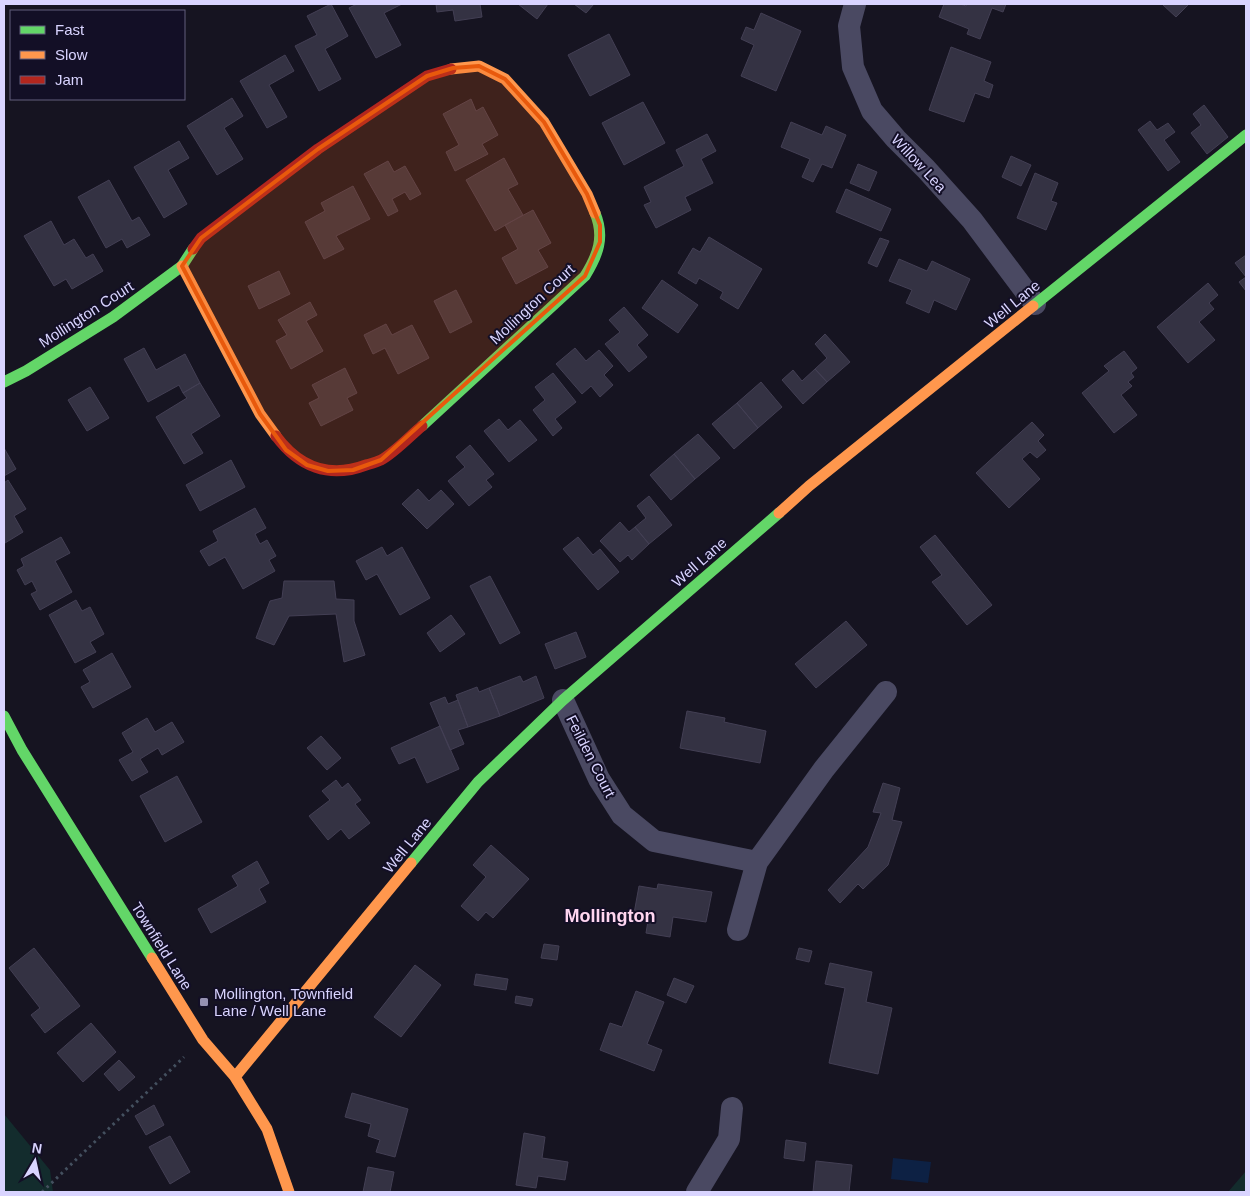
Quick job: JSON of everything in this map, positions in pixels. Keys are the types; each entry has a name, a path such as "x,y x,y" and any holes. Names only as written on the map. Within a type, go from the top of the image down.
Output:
{"street":[{"name":"Willow Lea","path":"855,4 849,26 853,67 872,111 972,220 1035,304"},
{"name":"Mollington Court","path":"4,382 26,371 113,317 182,266 201,238 318,149 427,76 453,68 479,66 505,79 544,122 587,194 600,225 600,242 595,260 585,276 447,404 389,454 381,460 353,470 328,470 307,465 286,450 260,414 182,266"},
{"name":"Well Lane","path":"236,1077 478,782 562,700 809,486 1139,223 1246,135"},
{"path":"738,930 757,862 824,769 886,692"},
{"name":"Feilden Court","path":"562,700 599,779 622,815 654,841 757,862"},
{"name":"Townfield Lane","path":"4,716 22,750 203,1040 236,1077 267,1129 289,1192"},
{"path":"697,1192 728,1139 732,1108"}],"path":[{"path":"42,1192 203,1040"}],"highlighted area":[{"path":"479,66 505,79 544,122 587,194 600,225 600,242 585,276 381,460 353,470 328,471 307,465 286,450 260,414 182,266 201,238 318,149 427,76 453,68"}],"green space":[{"path":"4,1114 50,1170 53,1192 4,1192"},
{"path":"1246,1171 1246,1192 1228,1192"}],"water":[{"path":"893,1158 931,1162 928,1183 891,1179"}],"building":[{"path":"331,4 348,36 325,49 341,79 319,91 295,46 317,35 307,16"},
{"path":"357,4 402,4 384,13 401,45 376,58 349,8"},
{"path":"436,4 480,4 482,17 455,21 453,10 437,12"},
{"path":"518,4 548,4 537,19"},
{"path":"574,4 594,4 586,13"},
{"path":"944,4 966,6 967,4 1006,4 1003,12 992,8 980,39 967,34 969,29 939,17"},
{"path":"1162,4 1189,4 1176,17"},
{"path":"761,13 801,31 776,91 741,76 754,45 741,39 746,27 754,30"},
{"path":"609,34 630,75 590,96 568,55"},
{"path":"951,47 991,62 984,81 993,85 989,98 975,93 964,122 929,110"},
{"path":"285,55 294,71 269,85 287,117 267,128 240,81"},
{"path":"232,98 243,116 224,128 243,159 217,175 187,126"},
{"path":"471,99 476,111 483,107 498,135 482,144 488,154 455,171 446,152 459,145 443,114"},
{"path":"643,102 665,143 624,165 602,123"},
{"path":"1204,105 1228,137 1207,154 1191,133 1201,125 1193,114"},
{"path":"1150,121 1157,130 1168,123 1175,132 1164,140 1180,162 1168,171 1138,130"},
{"path":"791,122 822,135 826,126 846,135 832,168 822,164 813,182 802,177 810,159 781,147"},
{"path":"707,134 716,151 701,159 713,183 685,197 691,210 656,228 644,205 651,202 644,187 684,166 676,150"},
{"path":"179,141 189,158 168,170 187,204 164,218 134,167"},
{"path":"1011,156 1031,165 1021,186 1002,177"},
{"path":"504,158 518,184 508,189 523,215 495,231 466,180"},
{"path":"388,161 394,172 405,166 421,194 410,200 405,192 392,199 398,211 388,216 364,174"},
{"path":"858,164 877,172 869,191 850,183"},
{"path":"1035,173 1058,183 1051,201 1057,203 1046,230 1017,218"},
{"path":"109,180 132,221 139,217 150,235 127,248 122,239 106,248 78,197"},
{"path":"353,186 370,219 336,236 344,249 324,259 305,222 325,211 321,203"},
{"path":"846,189 891,209 881,231 836,212"},
{"path":"533,210 551,243 538,250 548,267 516,284 502,258 518,249 505,225"},
{"path":"51,221 64,245 74,239 86,258 93,254 103,271 72,289 66,279 54,286 24,236"},
{"path":"709,237 762,269 738,309 720,298 723,292 699,278 696,284 678,273 693,248 700,252"},
{"path":"880,238 889,241 877,267 868,263"},
{"path":"1246,255 1246,277 1235,263"},
{"path":"899,259 927,271 932,261 970,279 956,310 934,300 929,313 906,303 912,290 889,281"},
{"path":"279,271 290,294 259,309 248,286"},
{"path":"1246,277 1246,291 1239,282"},
{"path":"662,280 698,305 678,333 642,308"},
{"path":"1208,283 1218,295 1209,303 1214,309 1199,322 1215,340 1188,363 1157,327"},
{"path":"456,290 472,322 450,333 434,301"},
{"path":"310,302 317,315 306,321 323,351 291,369 276,341 287,335 278,320"},
{"path":"624,307 648,335 637,345 647,357 629,372 605,344 620,332 609,320"},
{"path":"386,324 392,335 412,325 429,358 398,374 385,348 373,354 364,335"},
{"path":"825,334 850,362 827,382 815,369 827,358 815,344"},
{"path":"144,348 156,370 185,354 200,383 183,393 179,385 148,402 124,359"},
{"path":"575,348 586,361 599,350 613,366 604,375 613,385 600,397 591,386 582,394 556,364"},
{"path":"1124,351 1137,368 1131,373 1134,377 1128,382 1132,386 1121,395 1137,415 1114,433 1082,393 1109,371 1104,366"},
{"path":"345,368 357,393 347,398 353,410 321,426 309,403 319,398 312,385"},
{"path":"815,369 827,382 803,404 782,380 793,370 802,381"},
{"path":"553,373 576,402 555,419 562,428 553,436 533,410 545,400 535,387"},
{"path":"761,382 782,407 758,428 737,403"},
{"path":"200,383 220,416 191,434 203,453 184,464 156,417 187,398 183,393"},
{"path":"90,387 109,418 87,431 68,400"},
{"path":"737,403 758,428 734,449 712,424"},
{"path":"499,419 508,430 520,420 537,440 509,462 484,431"},
{"path":"1032,422 1044,435 1038,441 1046,450 1037,458 1030,452 1022,459 1040,479 1009,508 976,473"},
{"path":"698,434 720,458 695,479 674,454"},
{"path":"470,445 494,474 486,480 492,487 469,506 448,481 465,467 456,457"},
{"path":"4,448 16,469 4,476"},
{"path":"674,454 695,479 671,500 650,475"},
{"path":"231,460 245,487 200,511 186,485"},
{"path":"8,480 26,509 14,516 23,532 5,543 4,483"},
{"path":"418,489 429,501 441,490 454,504 427,529 402,504"},
{"path":"649,496 672,525 649,544 635,527 646,518 637,506"},
{"path":"255,508 266,528 255,534 260,544 267,540 276,556 269,560 275,571 243,589 225,557 209,566 200,551 218,541 213,531"},
{"path":"620,522 629,532 635,527 649,544 632,560 628,555 620,562 600,541"},
{"path":"935,535 992,605 967,625 932,582 942,575 920,547"},
{"path":"61,537 70,553 55,561 72,592 40,610 31,594 37,591 32,581 25,585 17,570 24,566 21,559"},
{"path":"578,537 593,555 600,549 619,572 598,590 563,549"},
{"path":"382,547 387,556 402,547 430,598 400,615 377,574 366,580 356,561"},
{"path":"490,576 520,633 500,644 470,586"},
{"path":"284,581 334,581 336,599 354,600 354,621 365,655 344,662 336,614 289,616 274,645 256,638 270,601 282,598"},
{"path":"76,600 82,611 90,607 104,634 90,642 96,652 75,663 49,615"},
{"path":"451,615 465,634 440,652 427,633"},
{"path":"846,621 867,645 816,688 795,664"},
{"path":"576,632 586,657 555,669 545,644"},
{"path":"112,653 131,687 93,708 81,687 90,682 83,670"},
{"path":"520,676 523,682 536,676 544,698 500,716 489,688"},
{"path":"477,687 479,692 489,688 500,716 468,727 456,695"},
{"path":"445,697 448,704 458,700 468,727 458,730 464,744 450,750 430,703"},
{"path":"687,711 725,718 724,722 766,731 760,763 680,748"},
{"path":"147,718 155,732 172,722 184,742 162,755 158,748 140,759 148,772 132,781 119,760 133,752 122,733"},
{"path":"440,726 459,769 427,783 415,757 399,764 391,748"},
{"path":"321,736 341,758 327,770 307,748"},
{"path":"177,776 202,822 165,842 140,796"},
{"path":"336,780 342,788 348,783 361,800 355,804 370,823 349,839 341,829 328,840 309,816 330,800 322,791"},
{"path":"883,783 900,788 892,820 902,822 888,865 863,889 858,884 840,903 828,890 868,847 881,813 873,812"},
{"path":"491,845 529,879 493,918 486,912 478,921 461,906 486,877 473,865"},
{"path":"257,861 269,883 259,889 266,902 211,933 198,909 238,886 232,876"},
{"path":"658,884 712,892 706,922 673,917 670,937 646,933 648,921 633,919 639,886 657,889"},
{"path":"544,944 559,946 557,960 541,958"},
{"path":"34,948 80,1006 45,1033 31,1015 40,1008 9,968"},
{"path":"799,948 812,951 809,962 796,959"},
{"path":"830,963 872,972 866,1002 892,1008 878,1074 829,1063 845,988 825,984"},
{"path":"415,965 441,985 401,1037 374,1017"},
{"path":"476,974 508,979 506,990 474,985"},
{"path":"674,978 694,986 686,1003 667,995"},
{"path":"636,991 664,1002 647,1044 662,1050 654,1071 600,1050 610,1023 622,1027"},
{"path":"516,996 533,999 531,1006 515,1003"},
{"path":"91,1023 116,1052 83,1082 57,1053"},
{"path":"119,1060 135,1077 119,1091 104,1074"},
{"path":"352,1093 408,1109 395,1157 376,1152 380,1140 368,1136 371,1124 345,1117"},
{"path":"154,1105 164,1125 146,1135 135,1116"},
{"path":"524,1133 545,1137 542,1158 568,1162 565,1180 538,1176 536,1188 516,1185"},
{"path":"170,1136 190,1172 170,1184 149,1147"},
{"path":"786,1140 806,1143 804,1161 784,1158"},
{"path":"816,1161 852,1165 849,1192 813,1192"},
{"path":"368,1167 394,1172 390,1192 363,1192"}],"traffic: fast":[{"path":"1033,306 1246,135"},
{"path":"422,426 585,276 599,246 600,238 595,213"},
{"path":"4,382 26,371 113,317 182,266 193,249"},
{"path":"411,863 478,782 563,700 779,513"},
{"path":"4,716 22,750 152,958"}],"traffic: slow":[{"path":"451,69 479,66 505,79 544,122 587,194 595,213"},
{"path":"182,266 260,414 276,436"},
{"path":"779,513 809,486 1033,306"},
{"path":"235,1077 411,863"},
{"path":"152,958 203,1040 235,1077 267,1129 289,1192"}],"traffic: jam":[{"path":"193,249 201,238 318,149 427,76 451,69"},
{"path":"276,436 295,456 305,462 327,470 340,471 372,464 381,460 397,449 422,426"}],"place":[{"name":"Mollington, Townfield Lane / Well Lane","path":"204,1002"}],"district":[{"name":"Mollington","path":"610,916"}]}
